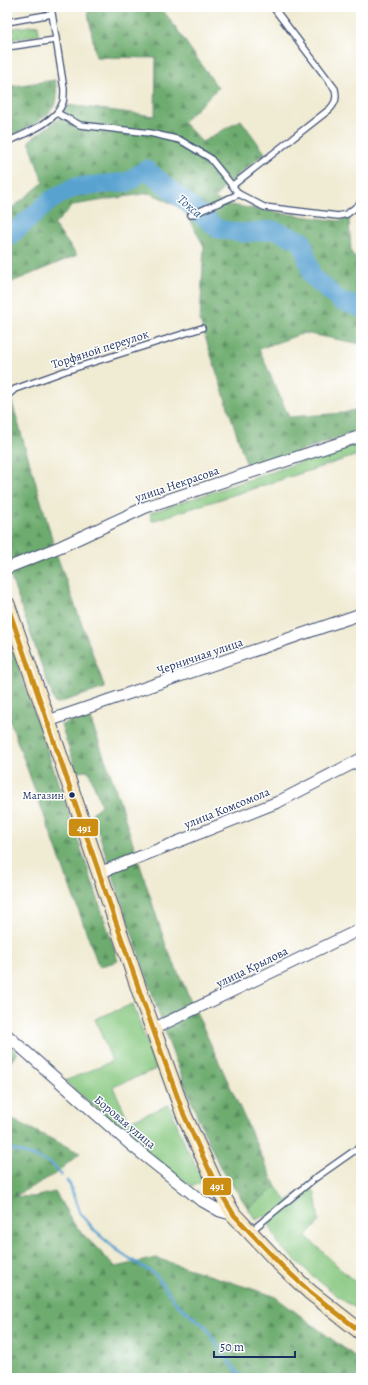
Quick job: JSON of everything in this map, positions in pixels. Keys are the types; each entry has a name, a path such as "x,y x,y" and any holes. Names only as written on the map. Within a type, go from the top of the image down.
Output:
{"main road":[{"path":"7,604 154,1029 191,1130 216,1185 234,1215 249,1233 310,1292 361,1332"}],"street":[{"name":"улица Некрасова","path":"7,568 62,546 146,507 361,436"},
{"name":"Черничная улица","path":"48,721 361,614"},
{"name":"улица Комсомола","path":"99,873 278,802 361,759"},
{"name":"улица Крылова","path":"154,1029 361,929"},
{"name":"Боровая улица","path":"7,1035 131,1145 199,1199 220,1211 234,1215"}],"lane":[{"path":"7,142 46,122 57,113 63,102 64,89 55,40 51,7"},
{"path":"233,185 330,109 335,103 337,97 335,89 273,7"},
{"path":"7,22 52,14"},
{"path":"7,47 55,40"},
{"path":"57,113 80,125 150,133 180,140 210,158 240,194 264,207 338,216 348,214 361,203"},
{"path":"190,215 240,194"},
{"name":"Торфяной переулок","path":"7,396 16,389 58,374 202,328"},
{"path":"249,1233 314,1179 361,1146"}],"green space":[{"path":"87,7 161,7 218,88 183,122 202,142 241,120 265,153 227,184 215,198 224,204 301,216 338,221 349,218 351,252 361,267 361,344 304,333 259,349 289,417 344,413 361,408 361,430 248,469 200,321 204,246 184,210 149,193 73,205 54,225 77,255 7,284 7,212 43,183 29,141 61,117 68,105 155,116 156,58 96,57"},
{"path":"38,25 39,35 7,40 7,29"},
{"path":"55,80 57,97 52,109 34,124 7,137 7,87"},
{"path":"7,385 54,545 7,565"},
{"path":"361,442 361,454 152,521 150,513"},
{"path":"56,553 105,688 55,704 9,572"},
{"path":"7,634 118,961 99,967 7,713"},
{"path":"89,715 114,784 166,946 276,1187 248,1208 220,1167 200,1123 168,1041 92,813 101,805 89,771 77,772 61,725"},
{"path":"133,1004 156,1069 113,1087 129,1121 169,1105 186,1147 202,1177 201,1182 194,1186 184,1182 135,1142 65,1081 112,1061 95,1019"},
{"path":"7,1042 18,1053 7,1066"},
{"path":"7,1117 80,1153 55,1174 15,1196 33,1197 55,1192 76,1227 116,1267 156,1258 274,1296 361,1361 361,1378 7,1378"},
{"path":"309,1185 315,1193 319,1222 306,1236 361,1287 361,1311 344,1301 314,1277 279,1245 265,1215 256,1220 248,1208 276,1187 287,1201"}],"waterway":[{"name":"Токса","path":"7,238 51,200 74,187 128,182 146,169 218,229 242,233 274,230 302,241 312,276 339,300 361,308"},
{"path":"7,1148 39,1158 53,1165 61,1175"},
{"path":"67,1181 70,1185 80,1213 94,1230 122,1254 156,1275 176,1303 206,1327 219,1349 239,1374 246,1378"}],"transit line":[{"name":"491","path":"7,604 144,1004 184,1115 216,1185 234,1215 282,1266 310,1292 361,1332"}],"place":[{"name":"Магазин","path":"72,795"}]}
